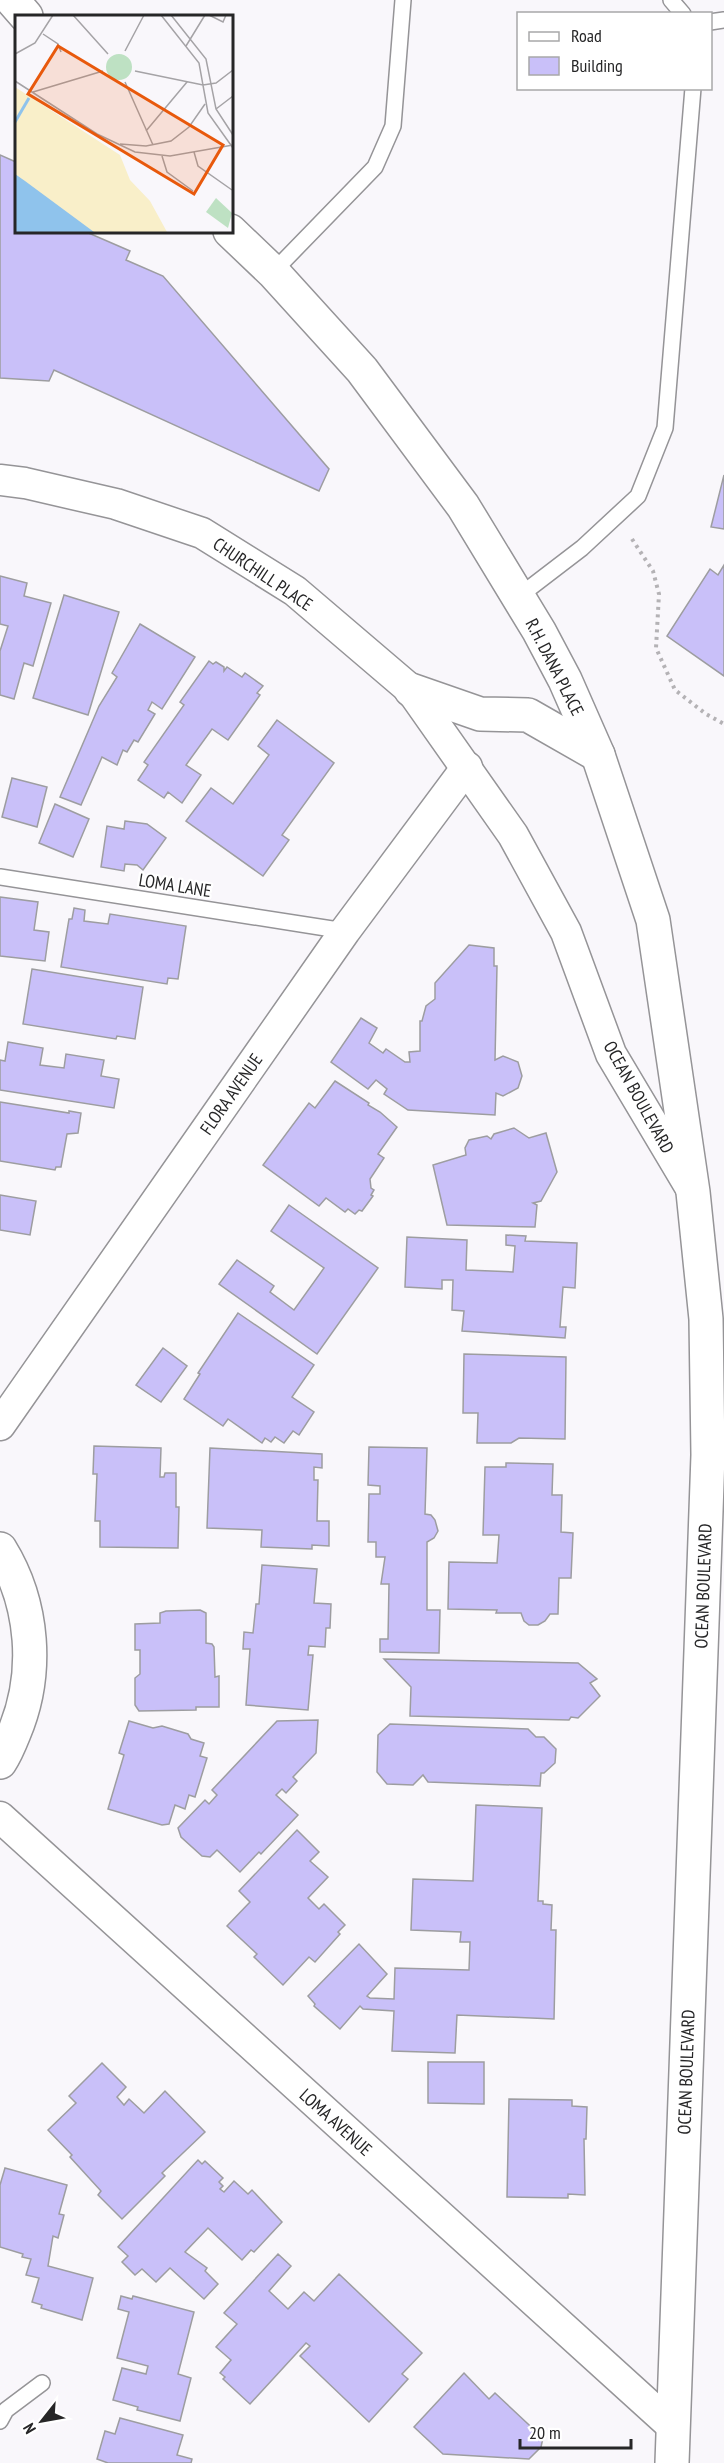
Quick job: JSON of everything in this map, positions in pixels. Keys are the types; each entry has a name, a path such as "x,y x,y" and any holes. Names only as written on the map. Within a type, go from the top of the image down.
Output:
{"main road":[{"path":"12,0 25,15"},
{"name":"R.H. DANA PLACE","path":"231,232 273,272 362,370 463,506 565,680 598,755 654,920 693,1192"},
{"path":"411,690 480,714 528,715 598,755"},
{"name":"OCEAN BOULEVARD","path":"672,2463 708,1455 706,1319 693,1192"},
{"path":"0,1549 12,1568 27,1615 31,1664 23,1711 0,1762"}],"street":[{"name":"CHURCHILL PLACE","path":"0,480 25,483 116,504 202,533 295,591 411,690 467,767"},
{"name":"FLORA AVENUE","path":"0,1425 345,931 467,767"},
{"name":"OCEAN BOULEVARD","path":"467,767 513,835 566,932 611,1054 693,1192"},
{"name":"LOMA AVENUE","path":"0,1817 673,2427"}],"lane":[{"path":"273,272 375,167 393,126 403,0"},
{"path":"671,0 682,12"},
{"path":"518,597 582,548 638,496 665,428 693,90"},
{"name":"LOMA LANE","path":"0,877 345,931"},
{"path":"0,2421 6,2410 42,2383"}],"path":[{"path":"632,539 653,571 659,594 656,648 675,690 706,714 724,724"}],"building":[{"path":"0,155 15,162 15,232 86,232 130,251 126,260 163,276 329,469 319,491 54,370 49,381 0,378"},
{"path":"724,475 724,529 711,527"},
{"path":"724,565 724,676 667,636 710,569 718,575"},
{"path":"0,576 27,583 24,596 51,603 33,666 24,663 14,699 0,695 0,651 8,626 0,624"},
{"path":"64,595 119,612 88,715 33,698"},
{"path":"140,624 195,657 162,709 152,702 148,710 155,714 138,742 134,740 127,752 123,750 117,765 102,757 81,805 60,797 99,706 117,677 112,673"},
{"path":"209,661 224,667 224,671 227,667 242,677 245,673 263,686 257,693 260,695 228,740 212,729 186,765 201,775 182,803 168,792 164,798 138,780 148,765 144,762 184,705 180,702"},
{"path":"277,720 334,763 282,835 289,840 263,876 186,821 211,788 233,804 269,755 258,746"},
{"path":"12,778 47,787 37,827 2,817"},
{"path":"55,804 89,819 73,857 39,843"},
{"path":"125,821 147,824 166,838 143,870 137,865 125,864 124,871 101,867 107,826 124,829"},
{"path":"0,897 38,902 34,930 49,932 45,961 0,956"},
{"path":"74,908 85,910 84,921 108,924 110,914 186,926 178,979 168,978 167,984 61,967 69,919 72,919"},
{"path":"469,945 494,948 494,966 497,966 495,1060 503,1056 518,1062 522,1076 518,1088 503,1096 496,1093 495,1115 408,1110 384,1094 387,1089 376,1080 368,1089 331,1062 361,1018 377,1028 369,1043 383,1053 386,1049 405,1062 410,1062 409,1052 420,1051 420,1021 422,1021 426,1006 435,999 435,983"},
{"path":"32,969 143,987 135,1039 117,1036 116,1039 23,1024"},
{"path":"8,1042 43,1048 40,1065 64,1068 66,1054 104,1060 101,1076 119,1079 114,1108 0,1090 0,1060 5,1061"},
{"path":"335,1081 369,1103 368,1105 397,1127 378,1154 384,1158 370,1179 371,1188 374,1190 371,1195 373,1196 362,1211 359,1210 355,1214 348,1209 345,1212 326,1198 319,1206 263,1165 309,1103 315,1108"},
{"path":"0,1102 81,1113 78,1133 67,1134 61,1167 56,1167 55,1170 0,1161"},
{"path":"514,1128 529,1138 546,1133 557,1172 541,1201 533,1203 537,1205 535,1227 447,1225 433,1165 466,1155 465,1148 469,1140 487,1136 491,1139 494,1134"},
{"path":"0,1195 36,1201 30,1235 0,1230"},
{"path":"289,1205 378,1268 317,1354 219,1284 237,1260 274,1286 270,1292 294,1310 324,1268 271,1231"},
{"path":"506,1235 526,1236 525,1241 577,1243 575,1288 563,1287 560,1327 566,1327 565,1338 462,1331 464,1311 452,1310 453,1280 442,1280 442,1289 405,1287 407,1237 467,1240 466,1270 513,1272 515,1246 506,1245"},
{"path":"238,1313 314,1365 292,1397 314,1412 299,1435 293,1431 284,1443 275,1437 271,1442 265,1438 262,1443 228,1419 223,1426 184,1399 200,1374 198,1373"},
{"path":"163,1348 187,1366 161,1402 136,1385"},
{"path":"464,1354 566,1357 565,1439 519,1438 511,1443 477,1443 478,1413 463,1413"},
{"path":"94,1446 161,1448 160,1477 164,1477 165,1473 176,1473 176,1507 179,1507 178,1548 100,1547 100,1521 95,1521 97,1474 93,1474"},
{"path":"369,1447 427,1448 425,1514 431,1515 435,1520 438,1531 434,1538 427,1542 427,1610 440,1610 439,1653 380,1652 380,1639 388,1639 389,1584 381,1584 385,1557 376,1557 376,1542 368,1542 369,1494 380,1494 380,1486 368,1485"},
{"path":"210,1448 322,1454 322,1468 314,1467 314,1480 318,1480 317,1521 329,1521 329,1546 312,1545 312,1549 261,1547 262,1530 207,1528"},
{"path":"506,1463 553,1464 552,1495 562,1495 561,1532 573,1533 571,1578 559,1578 558,1614 550,1614 538,1625 529,1625 524,1621 521,1613 448,1609 449,1562 497,1563 499,1535 483,1535 485,1467 506,1467"},
{"path":"262,1565 317,1569 314,1603 331,1604 330,1628 326,1628 325,1647 309,1646 308,1655 313,1655 308,1710 246,1705 250,1649 243,1649 244,1632 253,1633 256,1604 259,1604"},
{"path":"200,1610 206,1613 206,1643 214,1647 215,1677 219,1676 219,1707 196,1707 196,1710 139,1711 135,1705 135,1678 140,1674 140,1650 135,1650 135,1624 160,1623 160,1613 166,1611"},
{"path":"384,1659 578,1663 597,1679 590,1683 600,1696 578,1718 571,1717 569,1720 410,1716 411,1687"},
{"path":"318,1720 316,1753 293,1777 297,1781 286,1793 282,1789 276,1795 298,1815 261,1854 259,1852 240,1872 217,1850 210,1857 202,1856 181,1837 178,1828 205,1800 209,1804 217,1795 212,1790 277,1721"},
{"path":"129,1721 153,1728 162,1726 188,1734 191,1739 204,1743 200,1756 207,1758 195,1797 189,1795 185,1809 175,1805 169,1824 162,1825 108,1809 124,1755 119,1753"},
{"path":"390,1724 528,1729 536,1737 544,1737 556,1749 555,1763 541,1773 540,1786 428,1782 423,1775 413,1785 387,1784 377,1772 378,1735"},
{"path":"476,1805 542,1808 538,1901 552,1905 551,1930 556,1930 554,2019 457,2015 455,2053 392,2051 394,2011 363,2009 360,2006 340,2029 314,2006 315,2004 308,1996 359,1944 387,1974 367,1996 370,1998 394,1999 395,1968 469,1970 470,1942 460,1942 461,1932 411,1930 413,1879 473,1881"},
{"path":"297,1830 319,1852 310,1861 328,1877 308,1898 319,1909 324,1904 345,1925 315,1962 309,1957 283,1985 254,1957 257,1954 227,1926 250,1902 239,1891"},
{"path":"428,2062 484,2062 484,2104 428,2103"},
{"path":"102,2063 126,2087 117,2097 124,2105 129,2099 144,2113 165,2091 205,2132 162,2173 165,2176 122,2219 98,2195 101,2191 48,2130 76,2103 69,2096"},
{"path":"509,2099 572,2100 572,2106 587,2107 586,2139 584,2139 585,2195 568,2194 568,2198 507,2197"},
{"path":"198,2160 202,2164 205,2161 223,2178 219,2182 223,2186 220,2189 224,2192 234,2181 248,2194 252,2190 282,2222 254,2252 251,2250 242,2260 208,2228 185,2252 207,2268 205,2271 218,2284 204,2299 170,2268 156,2282 142,2269 135,2275 122,2262 128,2256 118,2247"},
{"path":"5,2168 67,2185 59,2214 64,2215 58,2238 53,2236 48,2266 93,2278 82,2320 41,2308 42,2305 32,2302 39,2278 26,2275 31,2259 0,2247 0,2185"},
{"path":"278,2254 291,2266 269,2291 288,2309 304,2292 314,2301 339,2274 422,2353 402,2374 408,2379 369,2422 300,2356 310,2346 306,2343 250,2404 223,2379 225,2377 220,2373 231,2360 216,2347 237,2324 224,2313"},
{"path":"121,2296 132,2299 133,2296 194,2312 178,2374 191,2378 180,2421 137,2410 138,2407 113,2400 122,2368 146,2374 148,2366 117,2358 129,2312 118,2309"},
{"path":"464,2373 489,2399 495,2393 543,2438 541,2447 529,2459 443,2454 414,2427"},
{"path":"120,2418 183,2435 177,2455 192,2459 191,2463 108,2463 97,2459 105,2431 115,2434"}]}
